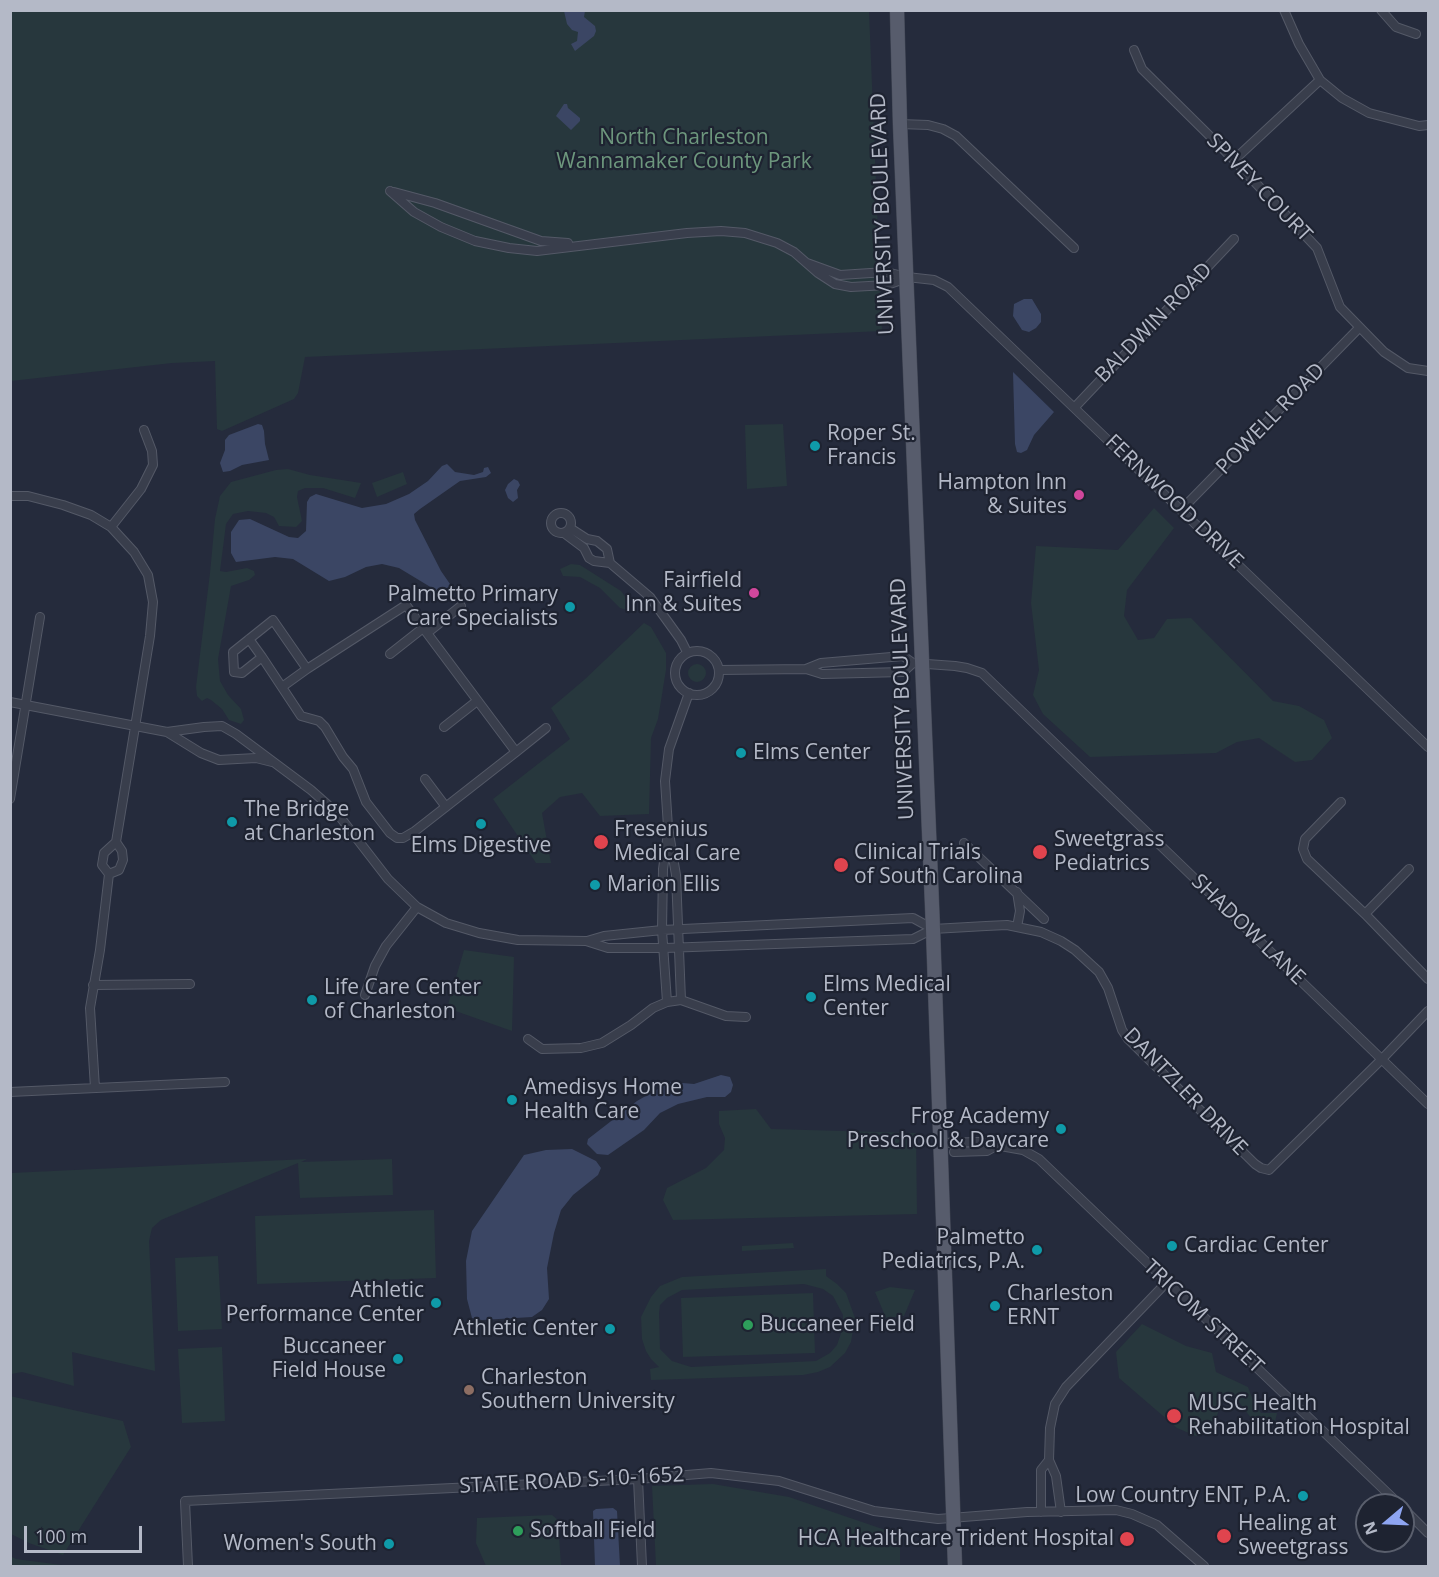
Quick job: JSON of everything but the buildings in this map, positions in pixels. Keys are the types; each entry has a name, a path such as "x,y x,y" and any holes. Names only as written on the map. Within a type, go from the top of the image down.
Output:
{"main road":[{"name":"UNIVERSITY BOULEVARD","path":"897,10 908,277 918,664 933,929 955,1566"}],"street":[{"path":"1284,10 1299,44 1320,80 1342,98 1369,113 1419,126 1428,125"},
{"path":"1381,10 1384,17 1396,27 1416,34"},
{"name":"SPIVEY COURT","path":"1134,50 1142,69 1234,160 1317,248 1340,307 1359,328 1384,352 1408,368 1428,371"},
{"path":"1234,160 1320,80"},
{"path":"900,124 928,125 956,136 1074,248"},
{"path":"390,190 435,203 541,241 583,244 537,252 475,241 441,227 414,212 390,190"},
{"name":"FERNWOOD DRIVE","path":"583,244 687,233 721,231 745,233 777,243 794,252 835,284 851,287 887,285 908,277"},
{"name":"BALDWIN ROAD","path":"1075,406 1234,239"},
{"name":"FERNWOOD DRIVE","path":"807,263 840,275 886,272 934,280 948,287 1075,406 1428,747"},
{"name":"POWELL ROAD","path":"1182,509 1359,328"},
{"path":"111,528 149,477 153,465 152,451 144,430"},
{"path":"10,496 28,496 63,505 91,515 111,528 134,552 148,575 153,602 136,728 116,842 104,853 102,865 109,874 90,1008 95,1088"},
{"path":"610,563 607,549 597,541 586,539 567,530 584,548 589,558 610,563 650,597 687,652"},
{"path":"282,687 406,605 516,752"},
{"path":"390,654 460,606"},
{"path":"10,799 40,617"},
{"path":"262,657 242,673 234,672 233,652 273,620 307,669"},
{"path":"249,639 301,716 319,721 325,727 353,769 366,802 390,833 397,837 403,838 415,831 546,728"},
{"path":"694,650 708,653 713,657 719,670 716,684 698,695 689,693 680,687 675,675 677,661 687,652 694,650"},
{"name":"SHADOW LANE","path":"806,669 821,663 903,656 918,664 967,668 982,673 1428,1104"},
{"path":"719,670 806,669 822,674 903,672 918,664"},
{"path":"681,1000 676,876 668,827 665,781 669,749 689,693"},
{"path":"444,727 477,701"},
{"path":"10,702 136,728 167,732 222,726 240,735 312,790 337,813 388,879 417,907 446,923 480,933 518,940 586,941 604,936 662,930 912,918 933,929"},
{"path":"167,732 201,753 219,760 255,758 273,762"},
{"path":"425,779 446,807"},
{"path":"1341,802 1305,839 1303,849 1313,865 1365,914 1428,979"},
{"path":"667,1002 662,930 663,868 668,827"},
{"path":"109,874 119,870 123,860 122,850 116,842"},
{"path":"964,843 1044,918"},
{"path":"1365,914 1409,869"},
{"path":"1017,892 1020,911 1017,927"},
{"path":"365,995 375,966 386,946 417,907"},
{"name":"DANTZLER DRIVE","path":"933,929 1017,927 1041,932 1075,950 1099,972 1108,988 1122,1030 1128,1039 1260,1168 1269,1170 1382,1059"},
{"path":"586,941 608,948 678,948 913,939 933,929"},
{"path":"93,985 190,984"},
{"path":"528,1039 542,1049 581,1048 602,1043 626,1029 653,1008 667,1002 681,1000 726,1016 746,1017"},
{"path":"1382,1059 1428,1011"},
{"path":"10,1092 225,1082"},
{"name":"TRICOM STREET","path":"939,1143 978,1142 1023,1150 1039,1159 1388,1493"},
{"name":"TRICOM STREET","path":"954,1152 987,1151 996,1146"},
{"path":"1061,1512 1056,1476 1048,1460 1050,1428 1055,1404 1066,1388 1167,1283"},
{"path":"1041,1512 1041,1470 1048,1460"},
{"name":"STATE ROAD S-10-1652","path":"188,1566 185,1501 638,1479 711,1473 778,1480 874,1511 928,1518 1116,1510 1140,1516 1164,1529 1203,1566"},
{"path":"638,1479 642,1566"},
{"name":"TRICOM STREET","path":"1415,1520 1428,1533"}],"green space":[{"name":"North Charleston Wannamaker County Park","path":"10,11 869,11 882,331 305,357 298,393 294,399 222,431 217,429 215,361 172,363 11,381"},
{"path":"783,424 787,486 747,489 745,425"},
{"path":"288,469 361,483 355,498 323,488 305,488 298,491 302,521 296,527 279,526 274,517 266,513 248,511 233,514 226,524 220,571 247,568 254,571 255,575 249,580 231,586 218,659 220,681 228,695 241,709 244,720 241,724 229,720 222,709 211,700 207,698 202,701 197,696 196,687 215,519 220,496 231,482"},
{"path":"403,472 407,484 377,497 372,483"},
{"path":"1154,508 1174,528 1127,590 1124,616 1138,640 1154,638 1167,619 1191,618 1273,701 1299,706 1324,720 1332,738 1312,760 1295,762 1259,738 1237,742 1216,753 1090,757 1043,714 1033,695 1039,670 1031,603 1036,546 1118,550"},
{"path":"571,564 580,565 621,591 634,609 620,608 600,588 580,577 563,576 560,569"},
{"path":"644,623 651,627 666,653 666,670 658,719 651,738 649,814 600,816 582,793 560,797 542,813 551,863 536,863 493,799 570,739 551,708"},
{"path":"693,664 701,664 706,669 704,680 693,682 688,677 688,669"},
{"path":"464,950 514,957 512,1031 447,1008"},
{"path":"756,1109 771,1129 916,1133 917,1214 673,1220 663,1200 667,1188 706,1168 724,1150 725,1138 719,1124 719,1111"},
{"path":"307,1159 301,1162 392,1159 393,1195 300,1198 298,1163 161,1220 152,1228 149,1241 155,1371 72,1352 74,1386 22,1372 11,1374 11,1173"},
{"path":"434,1210 436,1278 257,1284 255,1216"},
{"path":"793,1243 794,1248 742,1251 742,1246"},
{"path":"218,1256 222,1329 178,1331 175,1258"},
{"path":"826,1269 826,1276 846,1293 855,1318 851,1342 845,1353 830,1367 803,1375 651,1380 650,1369 659,1367 646,1351 642,1339 641,1317 651,1297 660,1286 682,1277","holes":["804,1284 823,1289 833,1296 843,1315 843,1327 837,1345 830,1353 816,1361 691,1367 672,1361 660,1349 660,1305 667,1298 682,1290"]},
{"path":"890,1287 915,1290 904,1316 886,1318 875,1292"},
{"name":"Buccaneer Field","path":"813,1293 815,1353 683,1357 681,1298"},
{"path":"1142,1324 1186,1346 1212,1353 1216,1372 1248,1387 1261,1413 1277,1413 1275,1422 1258,1427 1235,1397 1223,1400 1212,1428 1196,1436 1177,1428 1119,1378 1116,1352"},
{"path":"222,1347 225,1421 182,1423 178,1349"},
{"path":"10,1396 123,1421 131,1447 63,1555 11,1534"},
{"path":"713,1484 789,1497 900,1535 900,1566 656,1566 652,1486"},
{"name":"Softball Field","path":"552,1515 558,1520 561,1566 486,1566 476,1543 477,1518"},
{"path":"10,1556 16,1559 69,1566 11,1566"}],"water":[{"path":"564,11 585,11 584,17 595,26 594,36 575,51 571,44 577,41 578,32 572,30 567,24"},
{"path":"564,104 567,104 568,108 580,118 571,130 556,116"},
{"path":"1024,299 1032,299 1041,314 1041,322 1029,332 1022,330 1013,316 1014,304"},
{"path":"1013,372 1054,412 1034,435 1027,450 1021,453 1017,452 1015,444"},
{"path":"258,424 262,425 264,431 269,460 242,465 223,472 220,463 225,450 225,440 229,435"},
{"path":"447,464 455,472 474,475 483,472 484,468 488,467 491,473 486,477 460,481 414,514 441,571 450,584 452,590 448,595 442,594 399,568 382,564 366,567 345,577 329,581 293,559 275,557 236,562 231,553 231,532 239,520 250,519 289,537 298,538 306,531 307,502 316,494 362,508 386,504 409,494"},
{"path":"514,479 520,485 517,490 518,498 513,502 508,498 505,490"},
{"path":"721,1075 730,1077 733,1085 731,1092 725,1097 707,1097 678,1104 660,1113 644,1130 608,1155 597,1154 587,1144 588,1139 637,1101 663,1086 671,1082 694,1084"},
{"path":"572,1149 596,1161 601,1168 598,1175 573,1195 561,1210 547,1268 549,1299 542,1310 532,1317 482,1320 472,1318 467,1299 466,1261 472,1231 524,1155 546,1150"},
{"path":"613,1508 617,1511 620,1566 595,1566 593,1511"}],"place":[{"name":"Roper St. Francis","path":"815,446"},
{"name":"Hampton Inn & Suites","path":"1079,495"},
{"name":"Fairfield Inn & Suites","path":"754,593"},
{"name":"Palmetto Primary Care Specialists","path":"570,607"},
{"name":"Elms Center","path":"741,753"},
{"name":"The Bridge at Charleston","path":"232,822"},
{"name":"Elms Digestive","path":"481,824"},
{"name":"Fresenius Medical Care","path":"601,842"},
{"name":"Sweetgrass Pediatrics","path":"1040,852"},
{"name":"Clinical Trials of South Carolina","path":"841,865"},
{"name":"Marion Ellis","path":"595,885"},
{"name":"Elms Medical Center","path":"811,997"},
{"name":"Life Care Center of Charleston","path":"312,1000"},
{"name":"Amedisys Home Health Care","path":"512,1100"},
{"name":"Frog Academy Preschool & Daycare","path":"1061,1129"},
{"name":"Cardiac Center","path":"1172,1246"},
{"name":"Palmetto Pediatrics, P.A.","path":"1037,1250"},
{"name":"Athletic Performance Center","path":"436,1303"},
{"name":"Charleston ERNT","path":"995,1306"},
{"name":"Buccaneer Field","path":"748,1325"},
{"name":"Athletic Center","path":"610,1329"},
{"name":"Buccaneer Field House","path":"398,1359"},
{"name":"Charleston Southern University","path":"469,1390"},
{"name":"MUSC Health Rehabilitation Hospital","path":"1174,1416"},
{"name":"Low Country ENT, P.A.","path":"1303,1496"},
{"name":"Softball Field","path":"518,1531"},
{"name":"Healing at Sweetgrass","path":"1224,1536"},
{"name":"HCA Healthcare Trident Hospital","path":"1127,1539"},
{"name":"Women's South","path":"389,1544"}]}
